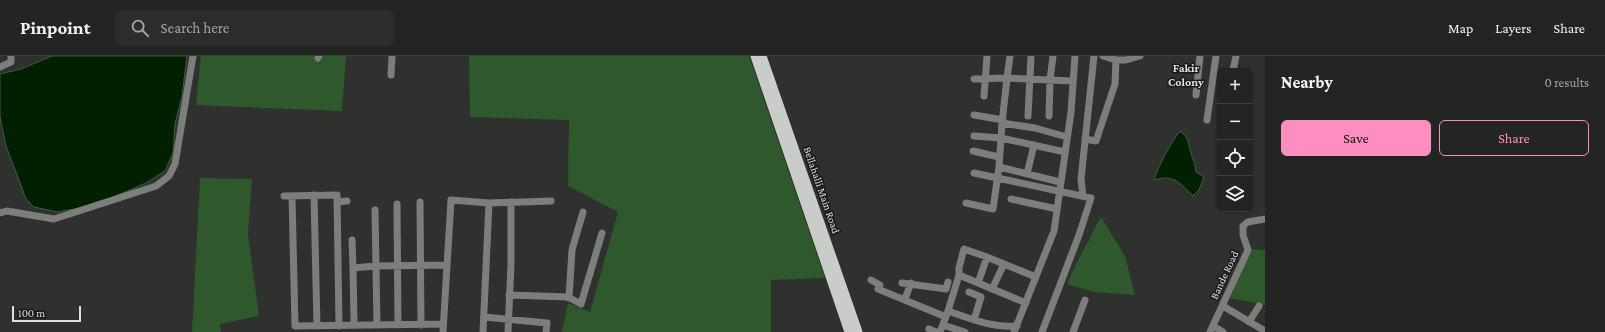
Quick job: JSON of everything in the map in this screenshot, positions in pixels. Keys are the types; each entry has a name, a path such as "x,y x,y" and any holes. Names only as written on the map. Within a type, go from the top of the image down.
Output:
{"main road":[{"name":"Bellahalli Main Road","path":"755,56 849,332"},
{"name":"Bellahalli Main Road","path":"762,56 858,332"}],"street":[{"path":"0,67 11,62 11,56"},
{"path":"0,213 7,211 54,219 156,186 169,176 175,164 193,56"},
{"path":"391,75 392,56"},
{"path":"984,96 987,56"},
{"path":"966,203 993,209 998,179 1002,121 1010,56"},
{"path":"1028,116 1031,56"},
{"path":"1049,116 1050,80 1053,56"},
{"path":"871,280 882,285 878,288 905,300 947,314 1016,329 1054,231 1071,112 1075,56"},
{"path":"1083,196 1081,179 1094,56"},
{"path":"1103,56 1116,60 1126,60 1140,56"},
{"path":"1196,95 1200,56"},
{"path":"1207,120 1216,56"},
{"path":"1234,68 1236,56"},
{"path":"1085,139 1096,141 1115,84 1116,60"},
{"path":"974,79 1007,78 1073,81"},
{"path":"974,115 1035,128 1067,137"},
{"path":"974,136 1001,138 1065,152"},
{"path":"1027,174 1034,145"},
{"path":"973,151 999,157"},
{"path":"999,167 1060,182"},
{"path":"974,173 1091,198 1079,236 1042,332"},
{"path":"314,195 317,326"},
{"path":"339,326 337,195 288,196 295,326 381,327 398,325 411,328 421,324 443,324"},
{"path":"1011,199 1057,209"},
{"path":"443,332 451,200 489,203 551,202"},
{"path":"337,202 347,201"},
{"path":"420,202 421,324"},
{"path":"508,332 511,202"},
{"path":"483,332 489,203"},
{"path":"397,204 398,325"},
{"path":"375,210 376,266 381,327"},
{"path":"569,298 572,250 583,212"},
{"name":"Bande Road","path":"1212,329 1248,250 1243,235 1243,226 1248,222 1265,219"},
{"path":"509,295 569,298 581,304 602,233"},
{"path":"352,240 354,322"},
{"path":"940,332 959,275 959,268 964,249 1036,277"},
{"path":"978,283 987,257"},
{"path":"992,289 1004,264"},
{"path":"353,268 376,266 447,265"},
{"path":"959,275 1026,303"},
{"path":"902,283 946,289 948,282"},
{"path":"905,300 910,283"},
{"path":"969,292 981,297 974,320"},
{"path":"1073,332 1085,300"},
{"path":"1223,306 1265,331"},
{"path":"1249,322 1259,306"},
{"path":"484,317 547,323 546,332"},
{"path":"943,324 965,332"},
{"path":"929,329 936,332"},
{"path":"1212,329 1223,332"}],"shaded area":[{"path":"52,56 187,56 182,96 175,124 173,153 165,171 146,183 92,206 57,212 34,207 26,199 6,146 0,117 0,74 21,69"},
{"path":"201,56 346,56 342,111 196,105"},
{"path":"469,56 749,56 825,278 771,280 771,332 562,332 568,303 590,312 618,212 568,186 569,120 470,117"},
{"path":"1180,131 1188,141 1196,172 1204,177 1199,190 1193,196 1172,179 1161,178 1154,180 1165,154"},
{"path":"200,178 252,179 248,234 259,316 220,324 221,332 192,332"},
{"path":"1101,217 1125,256 1135,295 1094,292 1067,284"},
{"path":"1252,249 1265,250 1265,305 1230,298"}],"district":[{"name":"Fakir Colony","path":"1186,75"}]}
